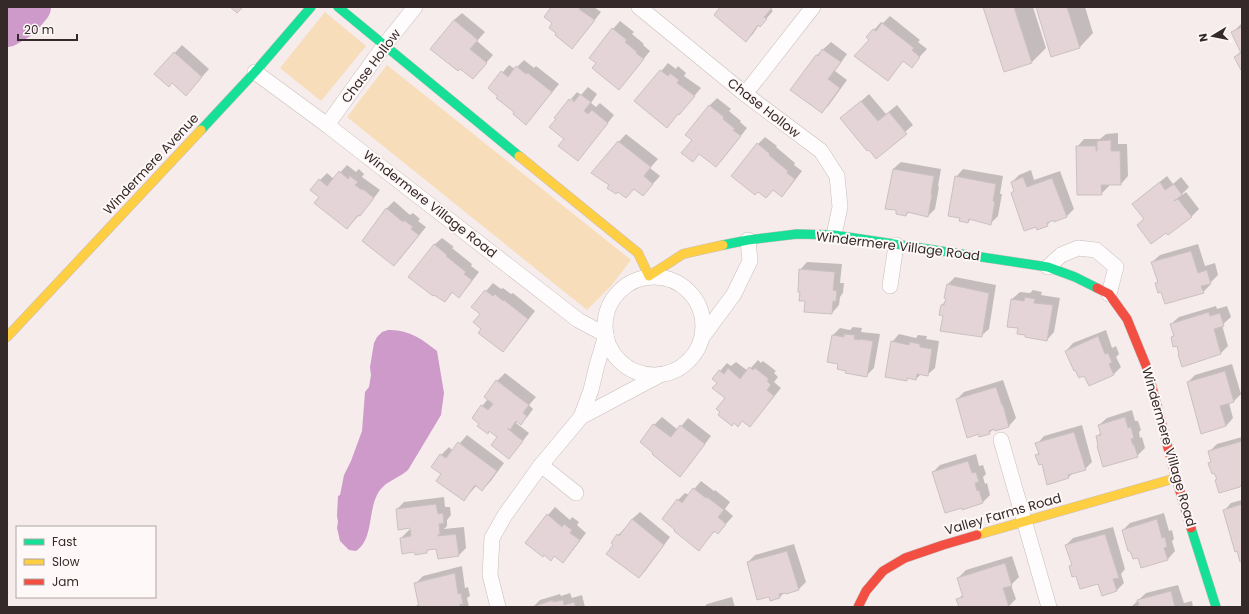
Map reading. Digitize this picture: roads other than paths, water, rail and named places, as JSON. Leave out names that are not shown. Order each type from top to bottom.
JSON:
[{"type":"street","name":"Windermere Avenue","points":[[7,337],[255,72],[311,7]]},
{"type":"street","points":[[338,7],[638,253],[649,276]]},
{"type":"street","name":"Chase Hollow","points":[[327,125],[384,46],[415,7]]},
{"type":"street","name":"Chase Hollow","points":[[638,7],[745,94],[821,151],[837,176],[840,207],[834,235]]},
{"type":"street","points":[[745,94],[812,7]]},
{"type":"street","name":"Windermere Village Road","points":[[255,72],[327,125],[578,320],[606,335]]},
{"type":"street","name":"Windermere Village Road","points":[[649,276],[682,254],[748,240],[797,234],[834,235],[1048,267],[1075,277],[1109,294],[1127,319],[1147,368],[1176,478],[1216,607]]},
{"type":"street","name":"Windermere Village Road","points":[[581,417],[661,375],[676,370],[688,362],[697,350],[703,336],[734,294],[750,261],[748,240]]},
{"type":"street","points":[[890,286],[896,245]]},
{"type":"street","points":[[1048,267],[1061,255],[1078,248],[1096,250],[1116,267],[1109,294]]},
{"type":"street","name":"Windermere Village Road","points":[[661,375],[646,375],[632,370],[620,361],[611,349],[606,335],[605,318],[610,303],[620,290],[633,280],[649,276],[664,277],[679,282],[691,292],[700,306],[704,321],[703,336]]},
{"type":"street","name":"Windermere Village Road","points":[[498,607],[490,575],[492,538],[505,515],[540,465],[581,417],[591,390],[606,335]]},
{"type":"street","points":[[1001,440],[1049,607]]},
{"type":"street","points":[[540,465],[576,493]]},
{"type":"street","name":"Valley Farms Road","points":[[858,607],[866,591],[883,571],[905,558],[1176,478]]},
{"type":"waterway","points":[[7,29],[22,20],[33,7]]}]
